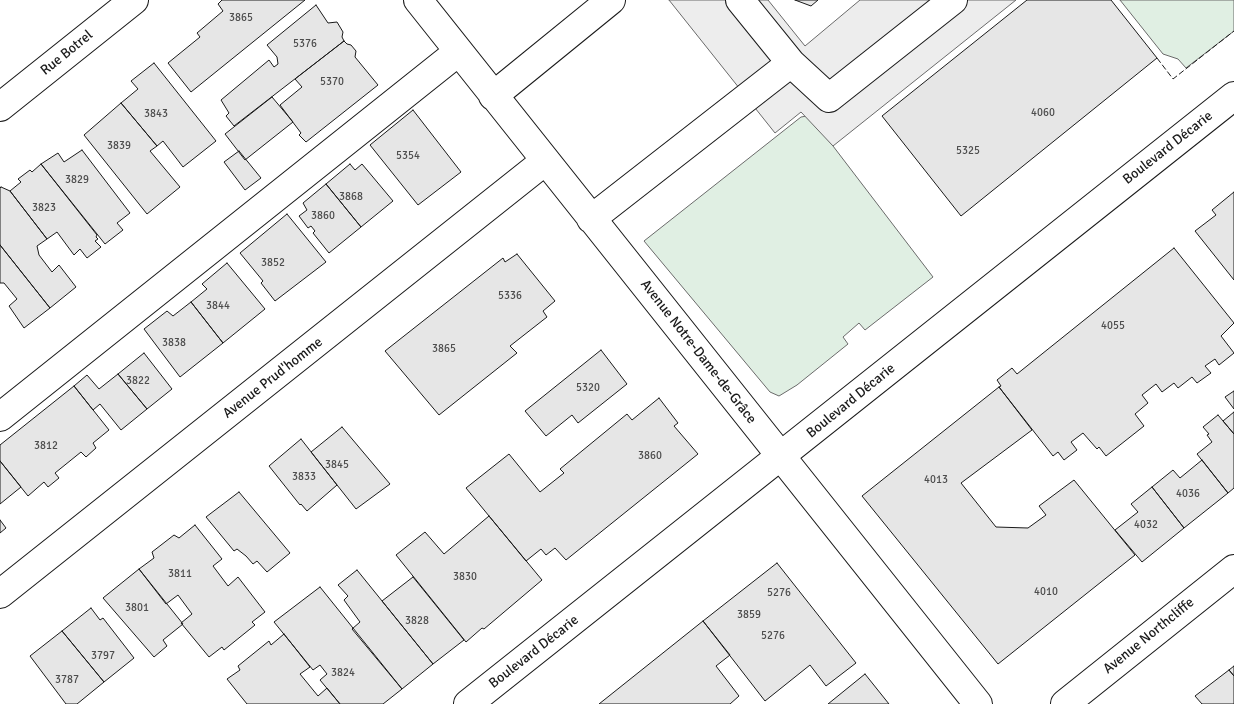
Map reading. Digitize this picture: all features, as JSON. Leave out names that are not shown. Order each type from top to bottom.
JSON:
[{"type":"street","name":"Rue Botrel","points":[[0,107],[134,0]]},
{"type":"street","name":"Avenue Notre-Dame-de-Grâce","points":[[418,0],[978,704]]},
{"type":"street","points":[[493,96],[611,0]]},
{"type":"street","points":[[740,0],[791,63],[829,98],[953,0]]},
{"type":"street","points":[[0,417],[458,52]]},
{"type":"street","points":[[591,219],[791,63]]},
{"type":"street","name":"Boulevard Décarie","points":[[468,704],[1234,96]]},
{"type":"street","name":"Avenue Prud'homme","points":[[0,594],[545,161]]},
{"type":"street","name":"Avenue Northcliffe","points":[[1065,704],[1234,569]]},
{"type":"green space","points":[[1120,0],[1234,0],[1234,31],[1186,68],[1178,59],[1163,54]]},
{"type":"green space","points":[[801,117],[810,117],[833,146],[933,277],[865,330],[859,323],[843,337],[848,344],[797,385],[779,396],[770,392],[644,241]]},
{"type":"shaded area","points":[[669,0],[768,0],[805,46],[860,0],[1016,0],[833,146],[801,112],[775,133]]},
{"type":"building","points":[[222,0],[305,0],[191,92],[168,63],[200,37],[197,33],[223,11],[218,4]]},
{"type":"building","points":[[795,0],[818,0],[811,6]]},
{"type":"building","points":[[1027,0],[1111,0],[1157,58],[961,216],[882,116]]},
{"type":"building","points":[[316,5],[328,23],[337,22],[343,32],[342,37],[344,41],[234,126],[226,116],[229,113],[221,100],[269,60],[274,67],[278,64],[277,57],[267,45]]},
{"type":"building","points":[[344,41],[356,51],[355,57],[378,85],[306,142],[299,135],[301,133],[280,105],[302,87],[295,79]]},
{"type":"building","points":[[154,63],[216,141],[183,167],[163,141],[157,146],[121,103],[138,89],[131,81]]},
{"type":"building","points":[[272,97],[293,122],[245,160],[225,134]]},
{"type":"building","points":[[121,103],[157,146],[150,151],[180,187],[147,214],[84,135]]},
{"type":"building","points":[[413,110],[461,172],[418,205],[370,145]]},
{"type":"building","points":[[82,150],[130,213],[117,223],[123,230],[105,244],[41,164],[58,153],[64,162]]},
{"type":"building","points":[[239,151],[261,178],[245,190],[224,162]]},
{"type":"building","points":[[41,164],[97,235],[98,239],[95,241],[101,247],[87,258],[80,249],[74,255],[57,232],[47,239],[10,191],[21,182],[18,179],[30,170],[32,172]]},
{"type":"building","points":[[350,164],[355,170],[362,164],[393,201],[361,227],[326,184]]},
{"type":"building","points":[[326,184],[361,227],[329,253],[313,233],[315,231],[311,226],[308,228],[299,216],[307,210],[303,203]]},
{"type":"building","points":[[1,187],[10,191],[47,239],[37,246],[39,255],[52,272],[59,265],[76,287],[50,308],[0,245]]},
{"type":"building","points":[[1234,192],[1234,280],[1195,231],[1216,215],[1212,210]]},
{"type":"building","points":[[287,214],[326,262],[275,301],[261,283],[263,281],[240,253]]},
{"type":"building","points":[[0,245],[50,308],[24,328],[9,306],[17,299],[4,283],[0,283]]},
{"type":"building","points":[[1174,248],[1234,323],[1221,336],[1234,353],[1219,365],[1215,359],[1205,366],[1211,373],[1197,383],[1192,377],[1178,388],[1174,383],[1162,392],[1156,384],[1142,395],[1148,403],[1135,414],[1144,426],[1106,456],[1083,433],[1071,442],[1077,450],[1064,460],[1058,452],[1053,456],[999,387],[1001,386],[997,380],[1012,368],[1017,374]]},
{"type":"building","points":[[517,254],[555,301],[543,311],[547,317],[510,346],[517,353],[439,415],[385,351],[503,258],[505,262]]},
{"type":"building","points":[[227,263],[265,309],[223,343],[191,302],[207,289],[202,284]]},
{"type":"building","points":[[191,302],[223,343],[180,377],[144,329],[167,311],[173,316]]},
{"type":"building","points":[[601,350],[627,384],[578,423],[572,415],[546,436],[525,411]]},
{"type":"building","points":[[144,353],[172,389],[147,409],[118,374]]},
{"type":"building","points":[[118,374],[147,409],[121,430],[100,404],[93,410],[74,386],[87,375],[99,389]]},
{"type":"building","points":[[74,386],[109,430],[93,443],[96,448],[86,457],[81,452],[55,473],[59,478],[48,487],[44,482],[28,496],[0,461],[0,445]]},
{"type":"building","points":[[999,387],[1032,430],[961,483],[996,527],[1028,528],[1046,515],[1039,506],[1074,480],[1135,555],[998,664],[862,496]]},
{"type":"building","points":[[1234,391],[1234,409],[1225,397]]},
{"type":"building","points":[[659,398],[678,423],[674,426],[698,454],[566,560],[555,548],[546,555],[541,549],[526,561],[466,488],[509,454],[540,492],[564,473],[560,469],[627,414],[632,420]]},
{"type":"building","points":[[1234,412],[1234,434],[1223,421]]},
{"type":"building","points":[[1218,415],[1234,434],[1234,488],[1228,493],[1197,454],[1212,442],[1207,435],[1209,434],[1203,427]]},
{"type":"building","points":[[342,427],[390,484],[356,509],[311,452]]},
{"type":"building","points":[[301,439],[337,485],[307,511],[269,466]]},
{"type":"building","points":[[1202,460],[1228,493],[1184,528],[1152,487],[1173,470],[1180,478]]},
{"type":"building","points":[[0,461],[21,487],[0,504]]},
{"type":"building","points":[[1152,487],[1184,528],[1142,562],[1115,530],[1138,512],[1131,504]]},
{"type":"building","points":[[239,492],[290,553],[267,572],[257,561],[253,564],[237,549],[234,551],[206,517]]},
{"type":"building","points":[[489,516],[542,580],[466,642],[396,555],[425,532],[444,554]]},
{"type":"building","points":[[0,520],[6,528],[0,533]]},
{"type":"building","points":[[195,525],[222,559],[213,566],[228,586],[238,577],[265,612],[252,622],[255,625],[224,650],[222,647],[209,657],[181,623],[192,614],[178,595],[166,604],[139,569],[154,558],[152,552],[174,535],[179,538]]},
{"type":"building","points":[[777,563],[856,663],[826,686],[810,665],[765,701],[703,621]]},
{"type":"building","points":[[139,569],[183,624],[163,640],[167,646],[154,657],[103,598]]},
{"type":"building","points":[[357,570],[433,664],[402,689],[352,629],[360,622],[344,600],[348,596],[338,585]]},
{"type":"building","points":[[413,577],[464,640],[433,664],[382,601]]},
{"type":"building","points":[[320,587],[402,689],[383,704],[340,704],[320,680],[327,674],[320,665],[313,670],[274,622]]},
{"type":"building","points":[[91,608],[100,620],[103,618],[134,658],[104,682],[62,631]]},
{"type":"building","points":[[703,621],[730,655],[716,666],[739,696],[730,704],[599,704]]},
{"type":"building","points":[[62,631],[104,682],[77,704],[66,704],[30,656]]},
{"type":"building","points":[[284,634],[310,667],[300,674],[318,696],[327,688],[340,704],[247,704],[227,679],[240,670],[238,666],[269,641],[271,645]]},
{"type":"building","points":[[1234,666],[1234,676],[1229,670]]},
{"type":"building","points":[[1229,670],[1234,676],[1234,704],[1202,704],[1195,696]]},
{"type":"building","points":[[865,674],[889,704],[828,704]]},
{"type":"fence","points":[[1157,58],[1173,79],[1234,31]]}]
